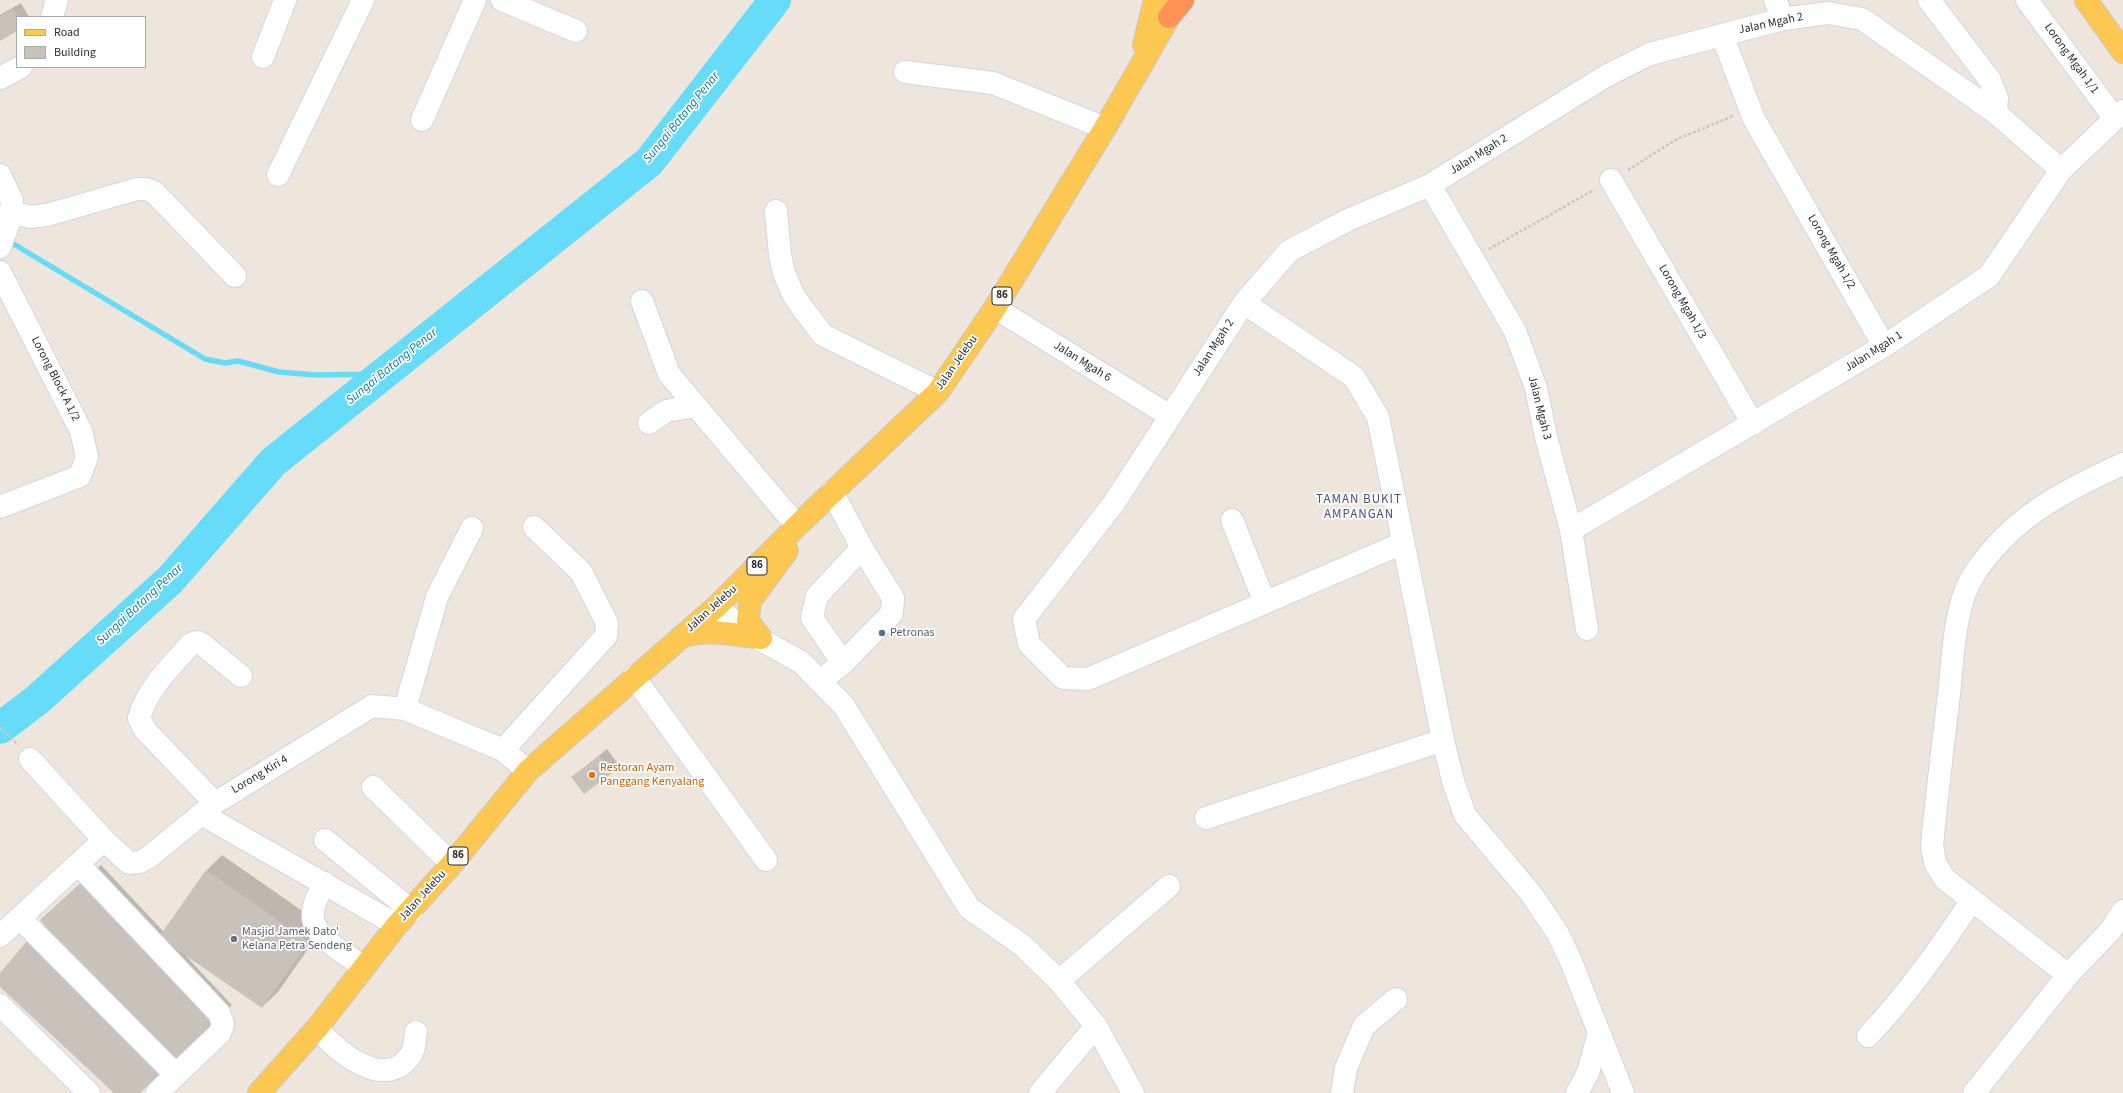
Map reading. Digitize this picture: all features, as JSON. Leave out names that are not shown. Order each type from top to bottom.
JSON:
[{"type":"highway","points":[[1172,9],[1183,0]]},
{"type":"main road","name":"Jalan Jelebu","points":[[1136,73],[1149,29],[1155,0]]},
{"type":"main road","points":[[2086,0],[2123,52]]},
{"type":"main road","name":"Jalan Jelebu","points":[[259,1093],[317,1028],[404,918],[452,864],[528,771],[717,606],[832,492],[938,392],[995,308],[1105,128],[1172,9]]},
{"type":"main road","points":[[761,638],[748,620],[750,601],[817,507]]},
{"type":"main road","points":[[679,638],[695,632],[719,632],[761,638]]},
{"type":"street","points":[[52,16],[58,0]]},
{"type":"street","points":[[264,57],[286,0]]},
{"type":"street","points":[[278,175],[363,0]]},
{"type":"street","points":[[422,120],[475,0]]},
{"type":"street","points":[[502,0],[576,31]]},
{"type":"street","points":[[1929,0],[1990,80],[1997,98],[1996,113]]},
{"type":"street","name":"Lorong Mgah 1/1","points":[[2027,0],[2119,115]]},
{"type":"street","name":"Jalan Mgah 2","points":[[1265,603],[1088,679],[1062,678],[1029,644],[1024,619],[1114,504],[1244,303],[1289,251],[1348,220],[1430,185],[1606,76],[1650,54],[1722,35],[1779,10],[1828,13],[1862,19],[1996,113],[2060,170]]},
{"type":"street","name":"Lorong Mgah 1/2","points":[[1722,35],[1748,109],[1777,157],[1884,346]]},
{"type":"street","points":[[0,78],[19,68]]},
{"type":"street","points":[[905,72],[993,83],[1105,128]]},
{"type":"street","name":"Jalan Mgah 1","points":[[1571,530],[1884,346],[1989,276],[2060,170],[2119,115]]},
{"type":"street","points":[[0,175],[12,201],[10,216],[0,247]]},
{"type":"street","name":"Lorong Mgah 1/3","points":[[1611,180],[1753,424]]},
{"type":"street","name":"Jalan Mgah 3","points":[[1430,185],[1515,331],[1536,388],[1546,437],[1571,530],[1587,629]]},
{"type":"street","points":[[10,216],[30,217],[47,215],[137,189],[146,189],[154,192],[235,276]]},
{"type":"street","points":[[776,211],[780,255],[784,274],[800,304],[823,335],[938,392]]},
{"type":"street","name":"Lorong Block A 1/2","points":[[0,272],[81,431],[87,457],[80,476],[0,507]]},
{"type":"street","points":[[642,301],[669,374],[694,406],[797,526]]},
{"type":"street","points":[[1244,303],[1354,377],[1378,417],[1443,740],[1453,781],[1465,815],[1532,895],[1557,932],[1600,1033],[1623,1093]]},
{"type":"street","name":"Jalan Mgah 6","points":[[995,308],[1170,416]]},
{"type":"street","points":[[649,423],[666,411],[694,406]]},
{"type":"street","points":[[2068,975],[1944,879],[1934,863],[1932,845],[1958,617],[1972,578],[1998,542],[2035,510],[2087,480],[2123,464]]},
{"type":"street","points":[[820,681],[844,663],[892,613],[893,598],[862,548],[832,492]]},
{"type":"street","points":[[1232,520],[1265,603],[1404,544]]},
{"type":"street","points":[[503,750],[606,636],[607,623],[581,572],[534,527]]},
{"type":"street","points":[[405,709],[438,597],[472,528]]},
{"type":"street","points":[[844,663],[812,618],[817,596],[862,548]]},
{"type":"street","points":[[717,606],[743,630],[761,638],[801,662],[844,706],[969,908],[1022,945],[1059,981],[1096,1026],[1133,1093]]},
{"type":"street","points":[[241,676],[202,644],[197,642],[191,644],[161,676],[141,710],[139,718],[145,730],[209,809],[325,883],[404,918]]},
{"type":"street","points":[[634,677],[766,860]]},
{"type":"street","name":"Lorong Kiri 4","points":[[30,759],[104,840],[129,862],[140,862],[209,809],[372,706],[405,709],[503,750],[528,771]]},
{"type":"street","points":[[1206,818],[1443,740]]},
{"type":"street","points":[[373,786],[452,864]]},
{"type":"street","points":[[0,936],[104,840]]},
{"type":"street","points":[[326,840],[404,918]]},
{"type":"street","points":[[78,864],[219,1012],[223,1024],[220,1033],[156,1093]]},
{"type":"street","points":[[325,883],[316,900],[313,918],[322,936],[364,967]]},
{"type":"street","points":[[1059,981],[1169,886]]},
{"type":"street","points":[[1868,1036],[1897,1005],[1927,966],[1972,900]]},
{"type":"street","points":[[1974,1093],[2068,975],[2110,931],[2123,911]]},
{"type":"street","points":[[20,918],[176,1075]]},
{"type":"street","points":[[1342,1093],[1346,1068],[1364,1026],[1396,999]]},
{"type":"street","points":[[0,1005],[89,1093]]},
{"type":"street","points":[[1040,1093],[1096,1026]]},
{"type":"street","points":[[317,1028],[336,1050],[370,1070],[383,1075],[398,1070],[412,1052],[416,1032]]},
{"type":"street","points":[[1577,1093],[1588,1073],[1600,1033]]},
{"type":"path","points":[[0,727],[30,759]]},
{"type":"building","points":[[13,9],[17,16],[16,16],[16,32],[0,41],[0,17]]},
{"type":"building","name":"Restoran Ayam Panggang Kenyalang","points":[[599,756],[612,773],[584,794],[571,777]]},
{"type":"building","name":"Masjid Jamek Dato' Kelana Petra Sendeng","points":[[206,870],[309,942],[262,1008],[159,937]]},
{"type":"building","points":[[85,879],[218,1021],[173,1063],[40,920]]},
{"type":"building","points":[[31,936],[161,1073],[140,1093],[114,1093],[0,987],[0,973]]},
{"type":"waterway","name":"Sungai Batang Penar","points":[[0,728],[37,700],[170,580],[273,462],[649,162],[775,0]]},
{"type":"waterway","points":[[7,240],[205,359],[225,363],[238,361],[279,372],[316,375],[384,374]]},
{"type":"place","name":"Petronas","points":[[882,633]]},
{"type":"place","name":"Restoran Ayam Panggang Kenyalang","points":[[592,775]]},
{"type":"place","name":"Masjid Jamek Dato' Kelana Petra Sendeng","points":[[234,939]]},
{"type":"district","name":"TAMAN BUKIT AMPANGAN","points":[[1359,508]]}]
